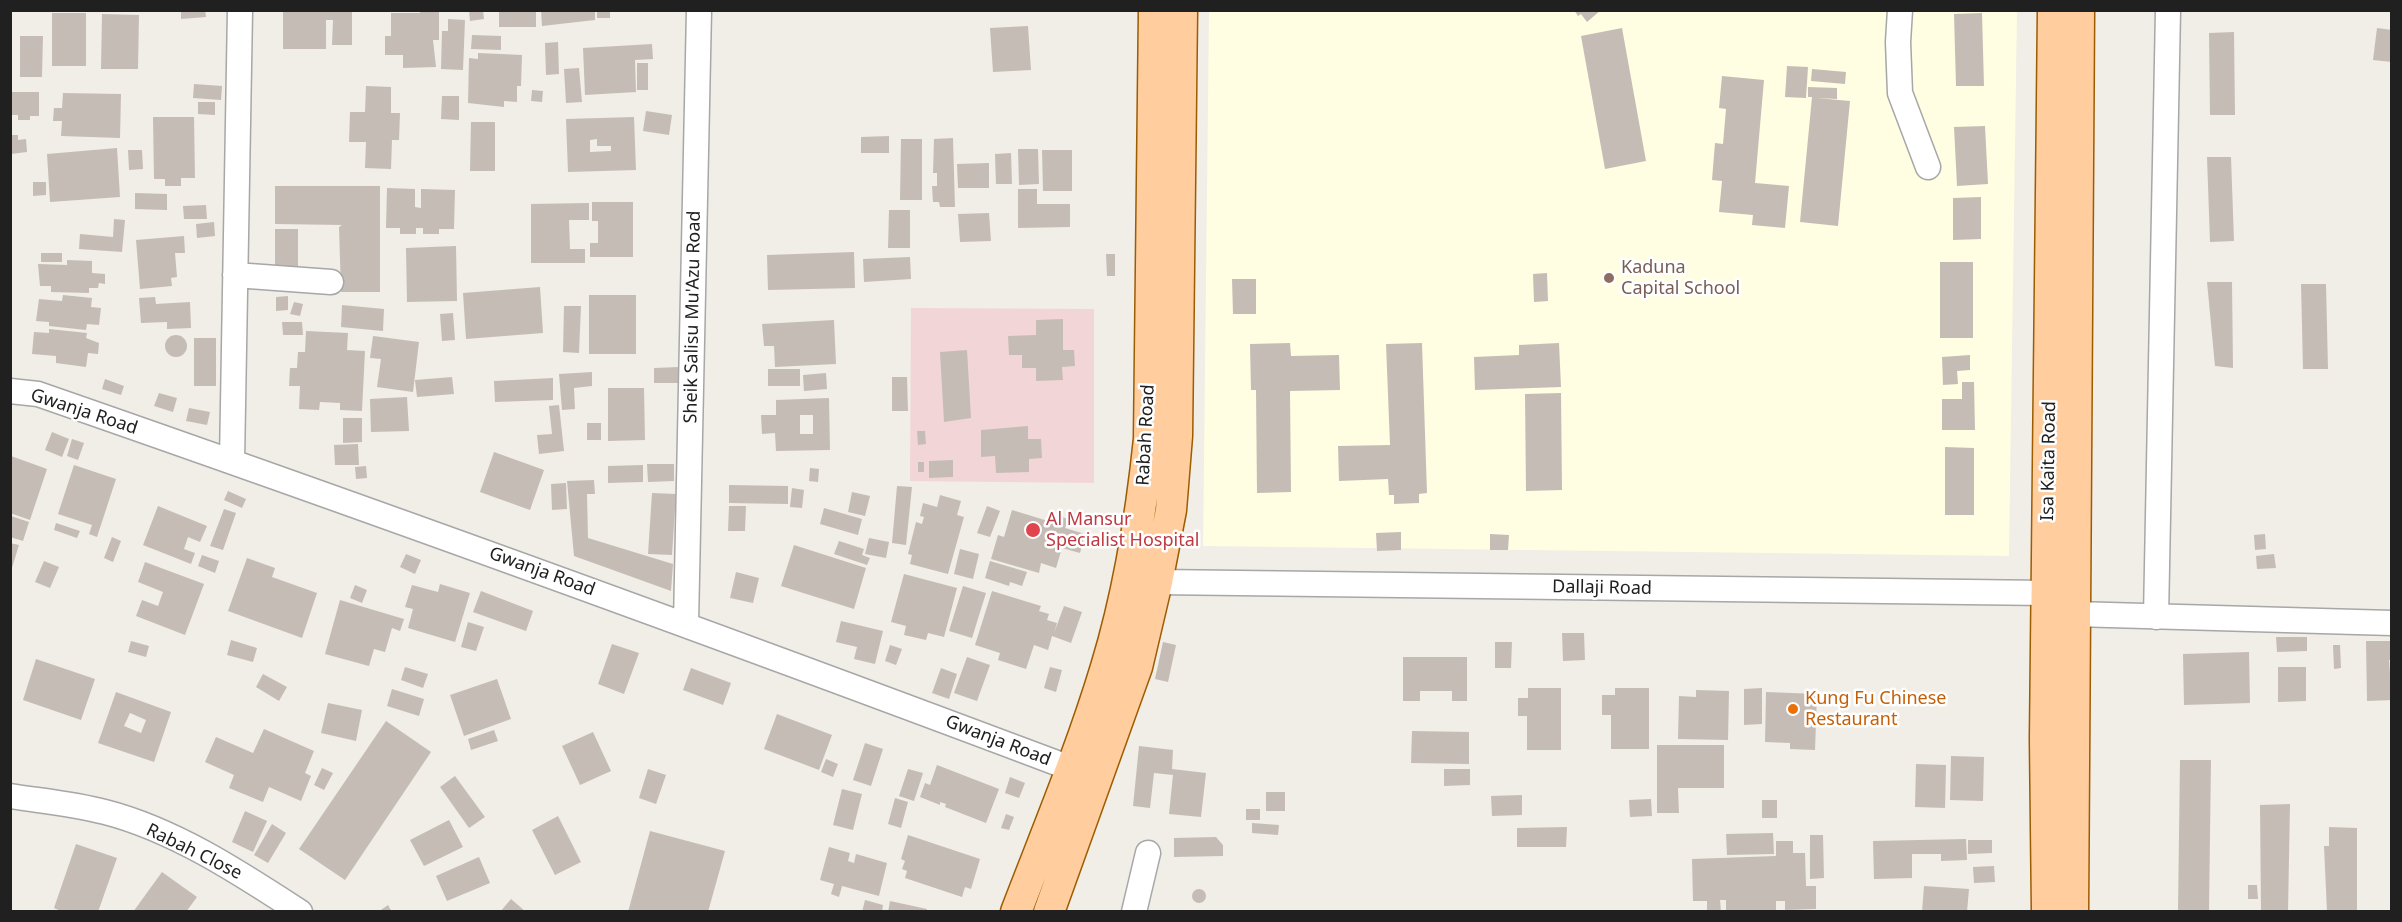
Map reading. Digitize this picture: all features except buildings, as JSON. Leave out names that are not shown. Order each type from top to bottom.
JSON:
[{"type":"main road","name":"Rabah Road","points":[[1016,912],[1106,668],[1129,582],[1142,509],[1149,439],[1154,10]]},
{"type":"main road","name":"Rabah Road","points":[[1049,912],[1137,667],[1171,510],[1177,436],[1182,10]]},
{"type":"main road","name":"Isa Kaita Road","points":[[2047,912],[2045,739],[2054,10]]},
{"type":"main road","name":"Isa Kaita Road","points":[[2073,912],[2073,614],[2079,10]]},
{"type":"street","points":[[232,461],[240,10]]},
{"type":"street","name":"Sheik Salisu Mu'Azu Road","points":[[686,623],[699,10]]},
{"type":"street","points":[[1900,10],[1898,42],[1900,93],[1928,166]]},
{"type":"street","points":[[2156,617],[2168,10]]},
{"type":"street","points":[[235,275],[331,282]]},
{"type":"street","name":"Gwanja Road","points":[[10,391],[38,394],[232,461],[686,623],[1070,768]]},
{"type":"street","name":"Dallaji Road","points":[[1157,582],[2048,593]]},
{"type":"street","points":[[2073,614],[2391,622]]},
{"type":"street","name":"Rabah Close","points":[[10,796],[106,812],[174,838],[252,880],[300,912]]},
{"type":"street","points":[[1134,912],[1148,853]]},
{"type":"shaded area","name":"Kaduna Capital School","points":[[1209,11],[2017,11],[2009,556],[1203,546]]},
{"type":"shaded area","points":[[911,308],[1094,309],[1094,483],[910,481]]},
{"type":"place","name":"Kaduna Capital School","points":[[1609,278]]},
{"type":"place","name":"Al Mansur Specialist Hospital","points":[[1033,530]]},
{"type":"place","name":"Kung Fu Chinese Restaurant","points":[[1793,709]]}]
